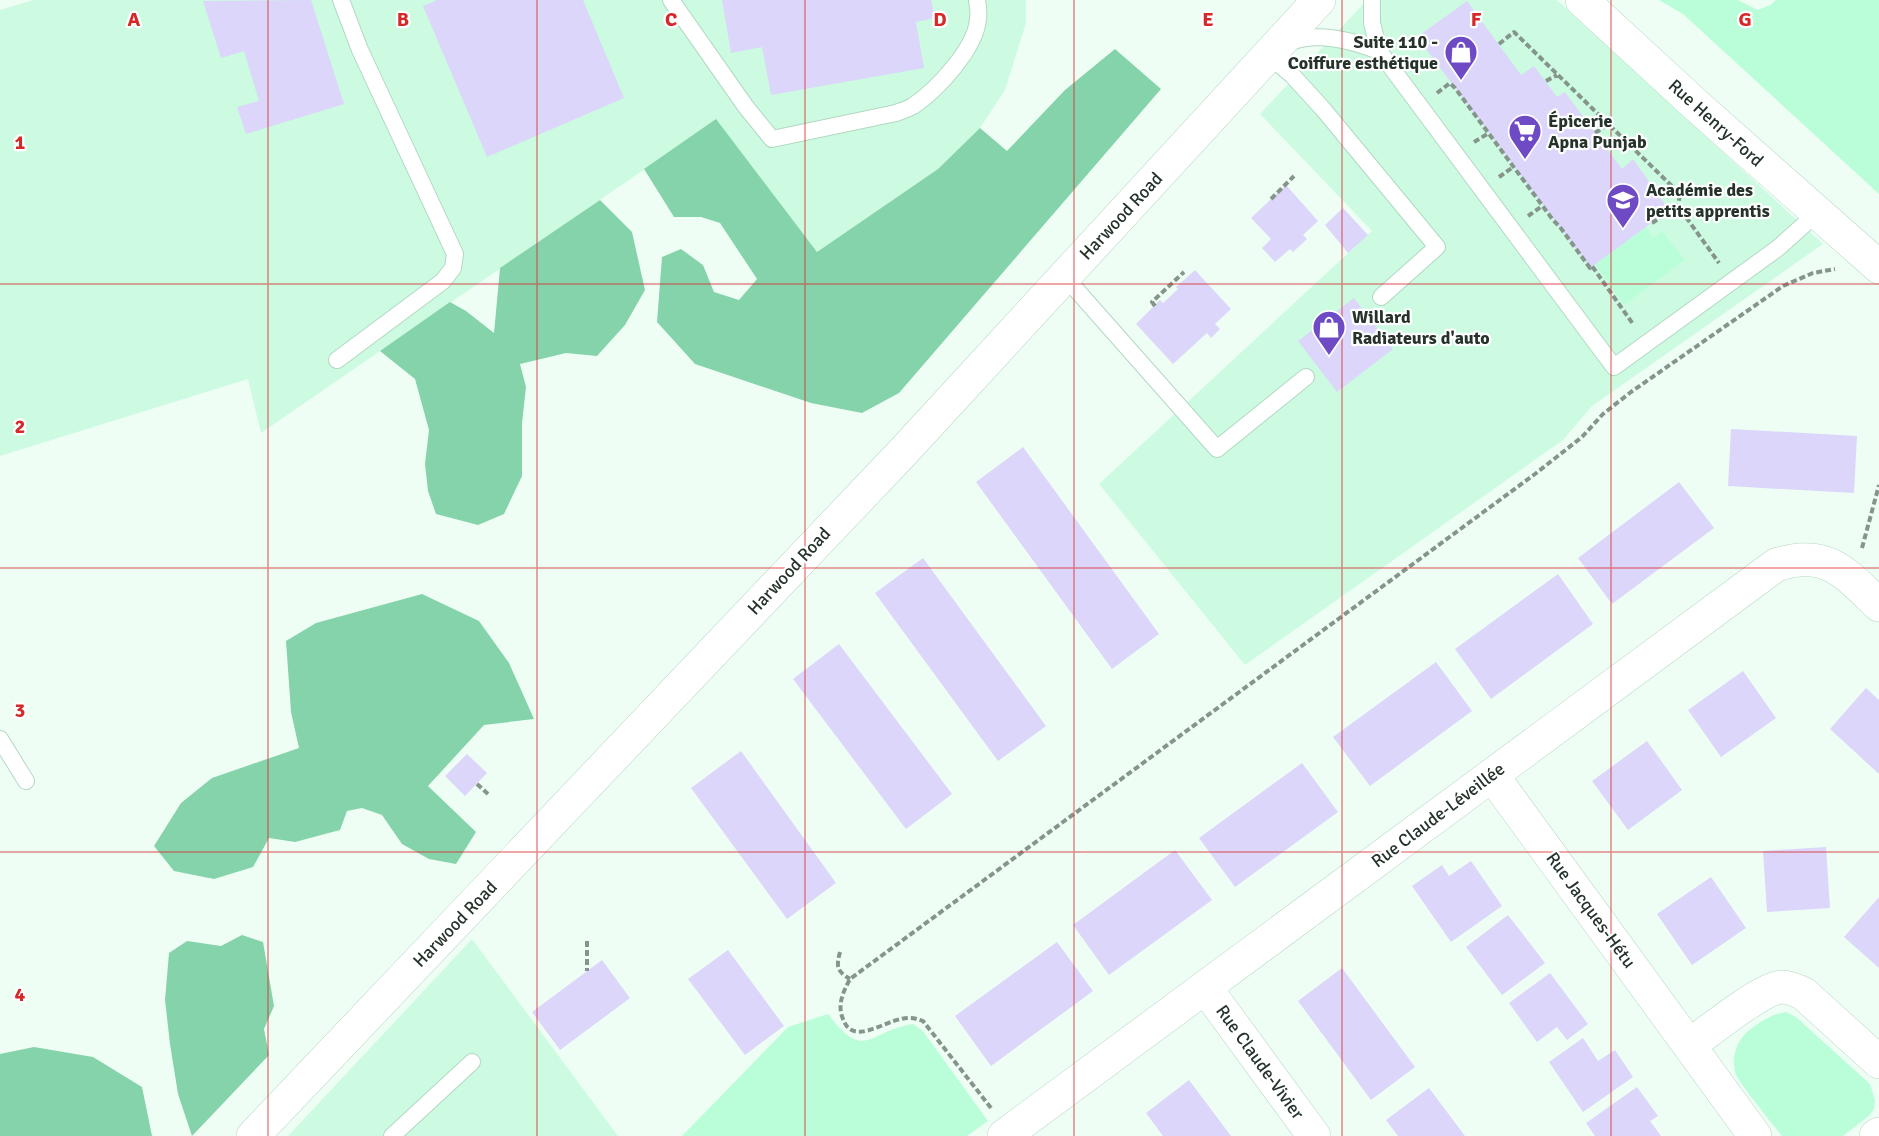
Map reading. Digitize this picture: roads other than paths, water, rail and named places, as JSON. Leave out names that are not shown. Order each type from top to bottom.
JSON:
[{"type":"street","name":"Harwood Road","points":[[253,1136],[668,701],[1065,277],[1319,0]]},
{"type":"street","name":"Rue Henry-Ford","points":[[1582,0],[1879,267]]},
{"type":"street","name":"Rue Claude-Léveillée","points":[[1000,1125],[1205,987],[1776,565],[1803,558],[1829,564],[1844,573],[1879,605]]},
{"type":"street","name":"Rue Jacques-Hétu","points":[[1492,775],[1755,1136]]},
{"type":"street","name":"Rue Claude-Vivier","points":[[1205,987],[1314,1136]]},
{"type":"street","points":[[1690,1045],[1757,998],[1770,990],[1782,987],[1804,994],[1879,1062]]},
{"type":"lane","points":[[337,360],[443,281],[453,268],[455,254],[360,50],[341,0]]},
{"type":"lane","points":[[671,0],[746,107],[772,139],[896,113],[912,106],[940,82],[965,52],[978,20],[977,0]]},
{"type":"lane","points":[[1372,0],[1372,23],[1379,51],[1614,367],[1778,248],[1817,213]]},
{"type":"lane","points":[[1379,51],[1345,40],[1309,37],[1290,40],[1268,55],[1308,92],[1437,247],[1381,297]]},
{"type":"lane","points":[[1065,277],[1217,449],[1306,377]]},
{"type":"lane","points":[[0,739],[26,781]]},
{"type":"lane","points":[[392,1136],[472,1062]]},
{"type":"place","name":"Suite 110 - Coiffure esthétique","points":[[1461,81]]},
{"type":"place","name":"Épicerie Apna Punjab","points":[[1525,160]]},
{"type":"place","name":"Académie des petits apprentis","points":[[1623,229]]},
{"type":"place","name":"Willard Radiateurs d'auto","points":[[1329,356]]}]
